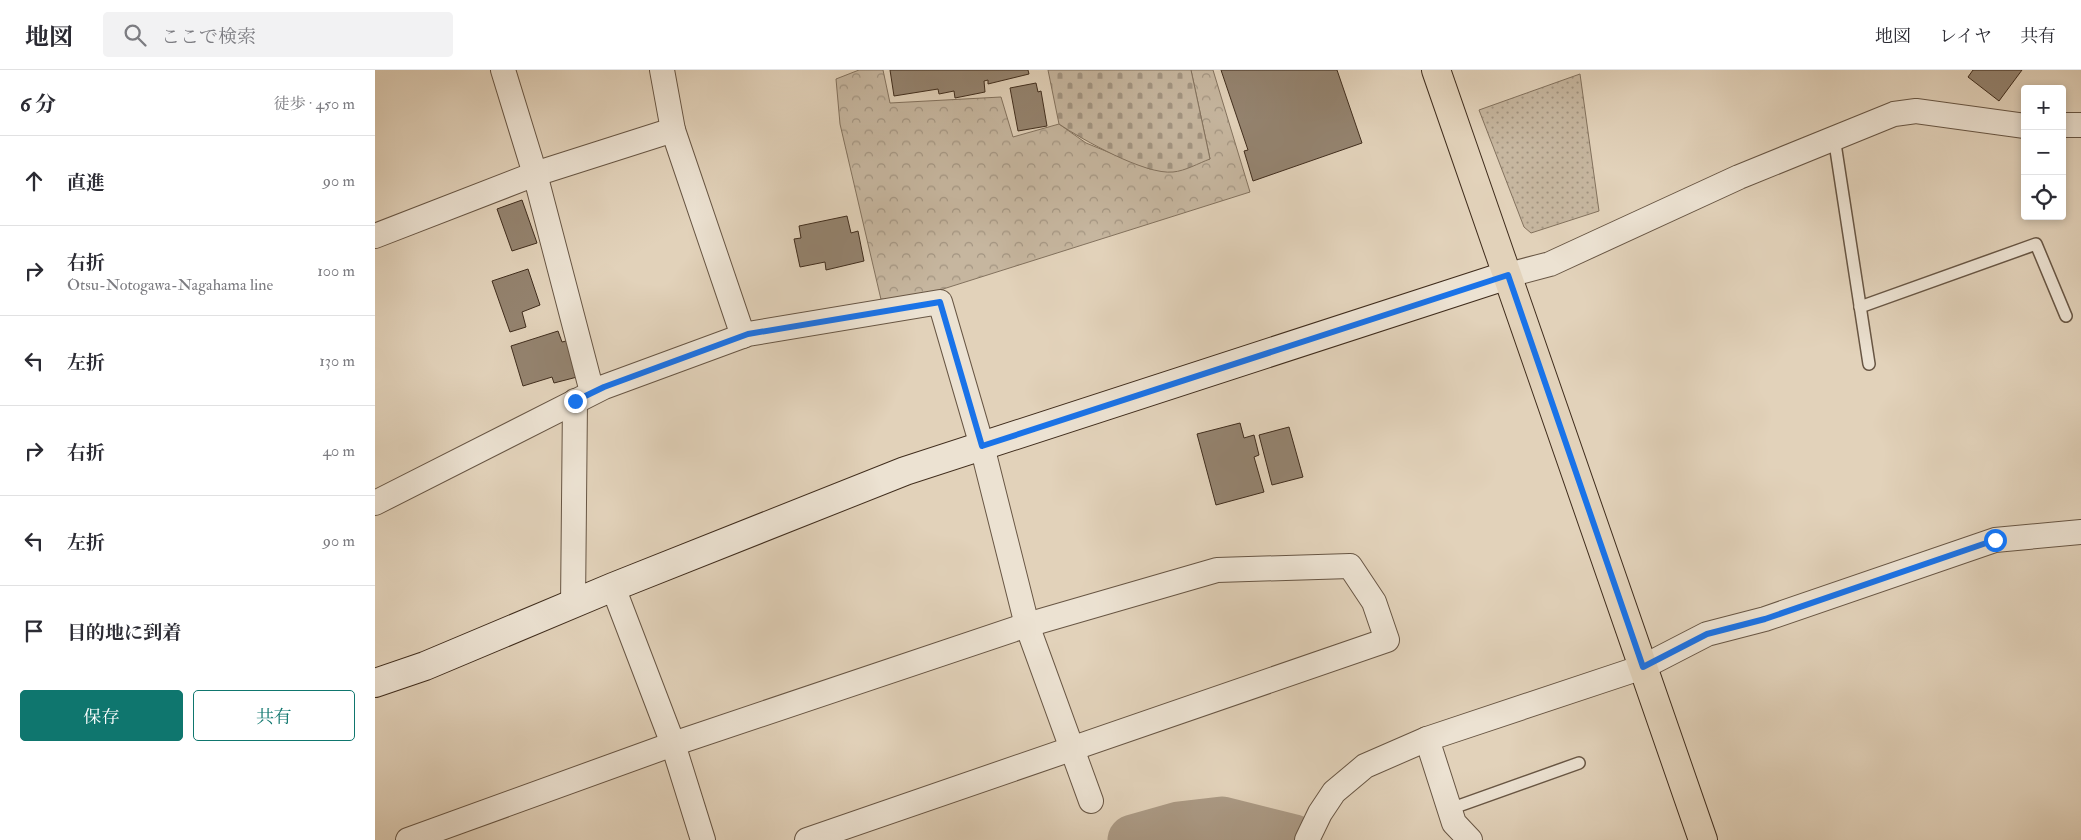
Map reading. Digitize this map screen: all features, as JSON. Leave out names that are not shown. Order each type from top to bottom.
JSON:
[{"type":"main road","points":[[1437,70],[1703,840]]},
{"type":"street","points":[[503,70],[535,174],[584,397],[573,605]]},
{"type":"street","points":[[661,70],[673,130],[743,336]]},
{"type":"street","points":[[375,684],[425,666],[613,587],[905,471],[1508,275],[1550,264],[1739,177],[1894,114],[1915,111],[2021,125]]},
{"type":"street","points":[[2066,125],[2081,125]]},
{"type":"street","points":[[375,236],[535,174],[673,130]]},
{"type":"street","points":[[375,503],[584,397],[743,336],[940,302],[982,446],[1027,626],[1091,801]]},
{"type":"street","points":[[1307,840],[1320,813],[1334,792],[1365,766],[1427,739],[1643,667],[1707,634],[1765,619],[1995,540],[2081,532]]},
{"type":"street","points":[[408,840],[673,744],[1027,626],[1217,570],[1350,566],[1374,602],[1387,640],[807,840]]},
{"type":"street","points":[[613,587],[673,744],[703,840]]},
{"type":"street","points":[[1427,739],[1454,823],[1470,840]]},
{"type":"lane","points":[[1834,137],[1869,364]]},
{"type":"lane","points":[[1860,307],[2037,244],[2067,316]]},
{"type":"lane","points":[[1450,809],[1579,763]]},
{"type":"green space","points":[[859,70],[883,70],[890,103],[1001,97],[1013,137],[1059,124],[1086,143],[1150,169],[1210,159],[1191,70],[1213,70],[1250,192],[883,308],[840,124],[836,79]]},
{"type":"green space","points":[[1048,70],[1191,70],[1210,159],[1187,169],[1173,172],[1161,171],[1131,162],[1083,139],[1059,124]]},
{"type":"green space","points":[[1580,74],[1599,211],[1531,233],[1524,227],[1479,110]]},
{"type":"building","points":[[890,70],[1028,70],[1029,74],[988,84],[988,80],[984,81],[985,92],[955,98],[954,91],[939,94],[938,89],[894,96]]},
{"type":"building","points":[[1221,70],[1337,70],[1362,143],[1253,181],[1244,151],[1248,150]]},
{"type":"building","points":[[1973,70],[2022,70],[1999,101],[1968,77]]},
{"type":"building","points":[[1036,83],[1038,92],[1041,91],[1047,126],[1018,131],[1010,88]]},
{"type":"building","points":[[522,200],[537,243],[512,251],[497,209]]},
{"type":"building","points":[[847,216],[851,233],[858,231],[864,261],[826,270],[825,262],[800,267],[794,239],[801,238],[799,226]]},
{"type":"building","points":[[528,269],[540,305],[522,312],[526,327],[510,332],[492,281]]},
{"type":"building","points":[[558,331],[562,342],[570,340],[581,376],[554,383],[552,377],[523,386],[511,346]]},
{"type":"building","points":[[1240,423],[1244,438],[1254,435],[1259,455],[1254,457],[1264,492],[1216,505],[1197,434]]},
{"type":"building","points":[[1289,427],[1303,477],[1272,485],[1259,435]]},
{"type":"waterway","points":[[1133,840],[1179,827],[1222,822],[1294,840]]},
{"type":"route","points":[[575,401],[604,387],[748,334],[940,302],[982,446],[1508,275],[1643,667],[1707,634],[1765,619],[1995,540]]}]
